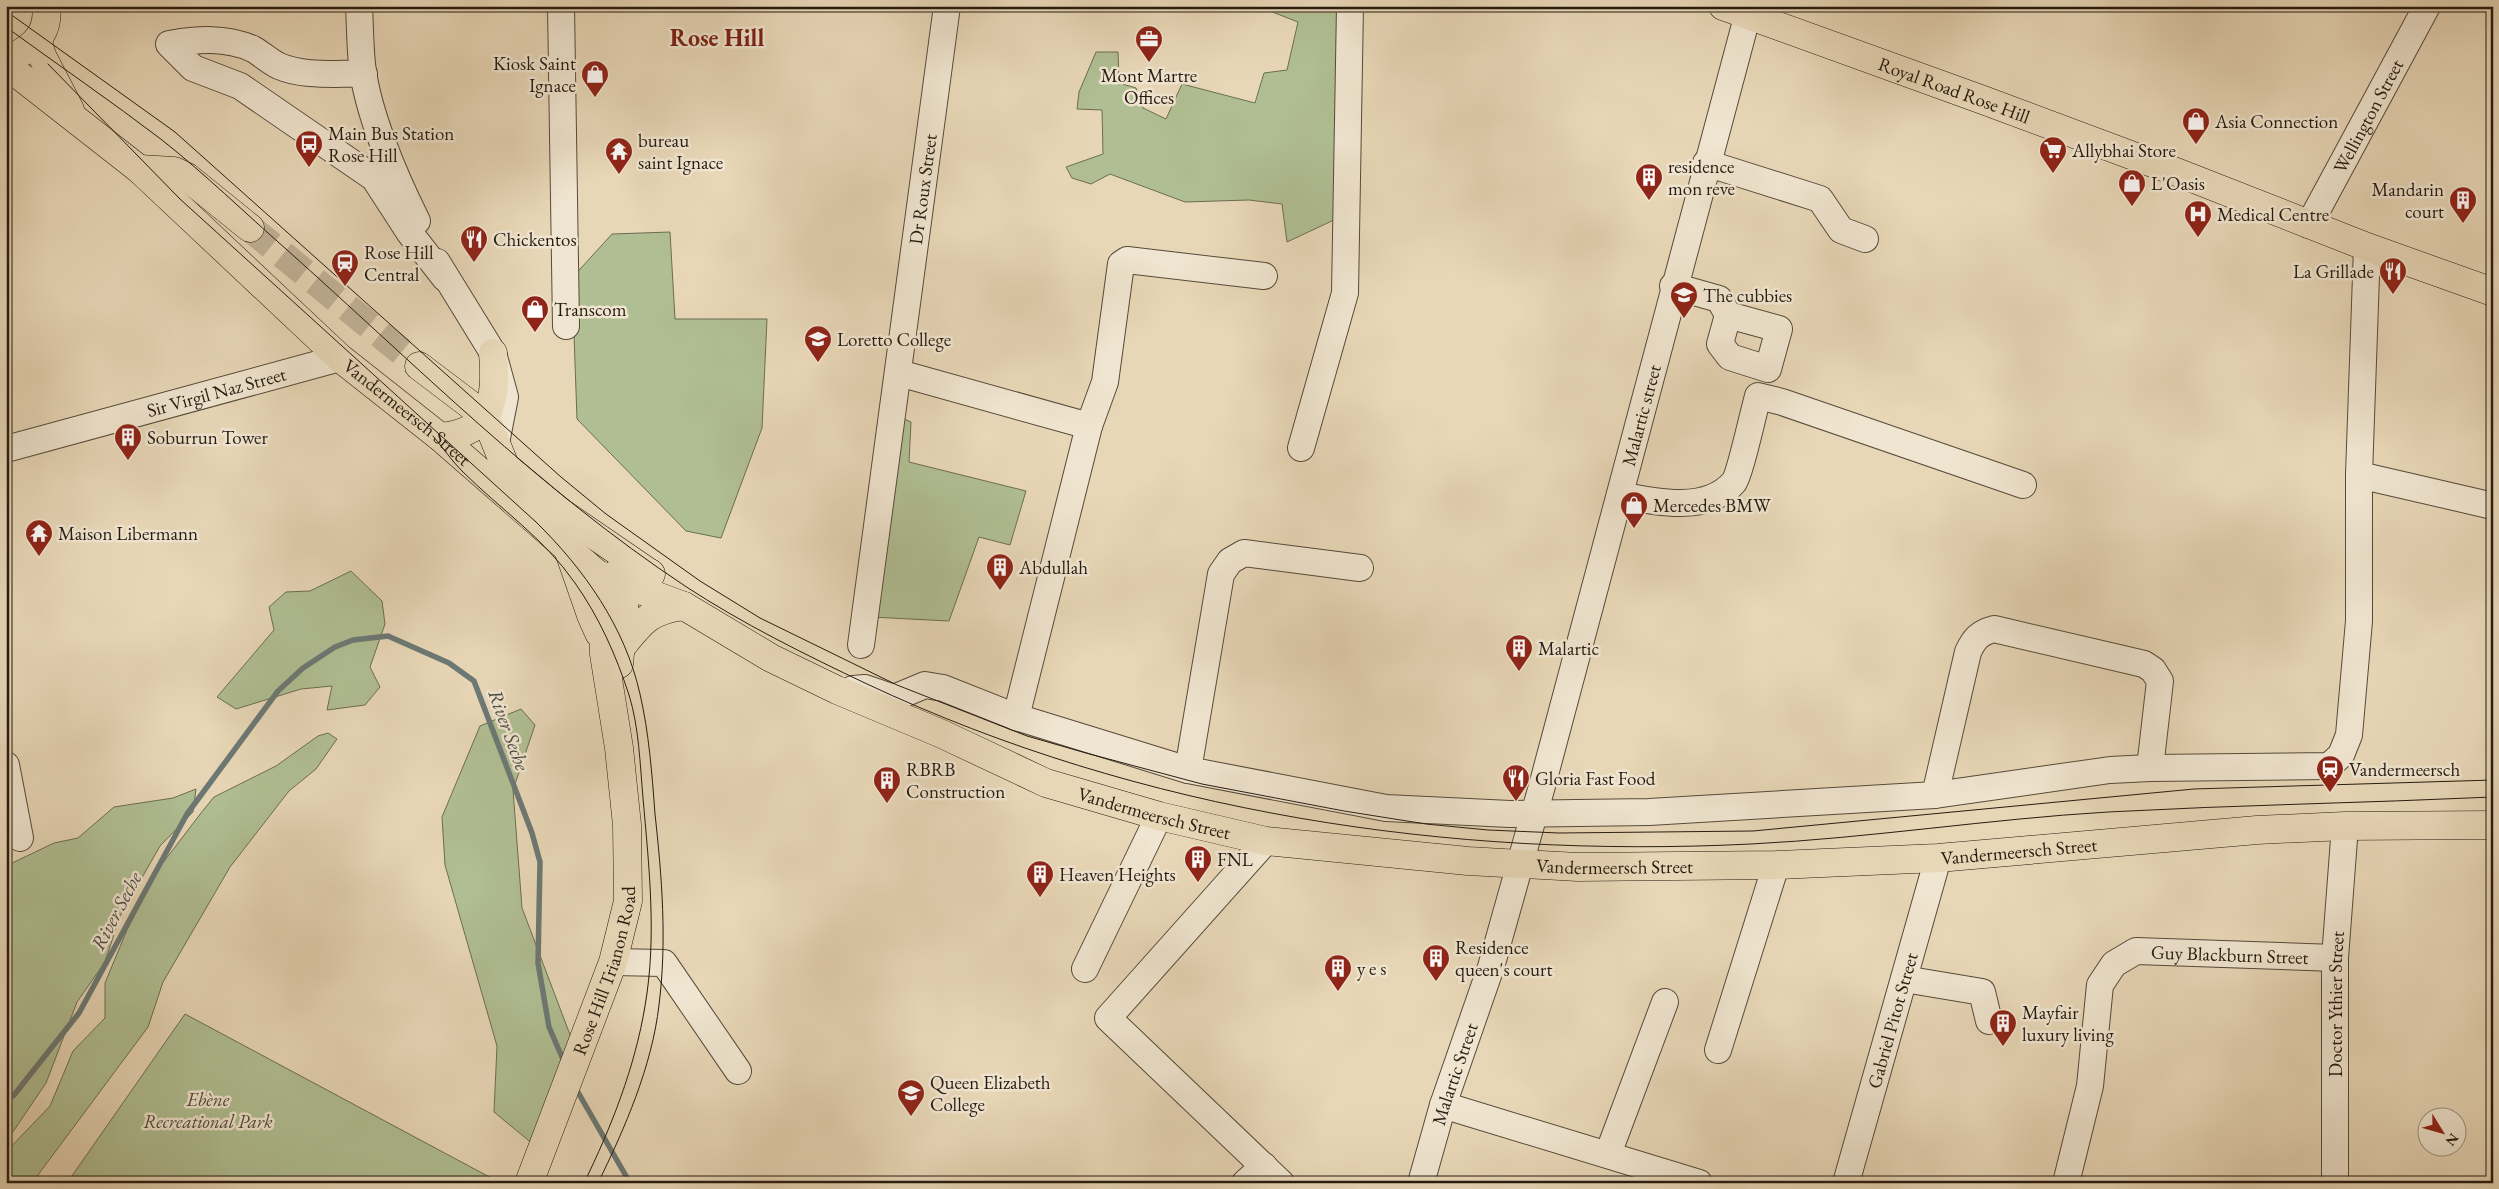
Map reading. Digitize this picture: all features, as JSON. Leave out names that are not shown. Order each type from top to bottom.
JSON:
[{"type":"main road","points":[[6,55],[23,52],[38,42],[46,22],[47,7]]},
{"type":"main road","name":"Royal Road Rose Hill","points":[[1740,9],[2179,173],[2367,247],[2493,292]]},
{"type":"main road","points":[[38,42],[42,56],[75,120]]},
{"type":"main road","name":"Vandermeersch Street","points":[[6,65],[139,169],[340,358],[440,437],[597,574],[621,581],[684,606],[772,658],[837,690],[942,734],[1046,783],[1159,816],[1266,841],[1519,865],[1578,867],[1776,865],[1938,858],[2257,830],[2345,826],[2493,825]]},
{"type":"main road","points":[[139,169],[174,171],[187,176],[250,228]]},
{"type":"main road","points":[[440,437],[459,436],[474,428],[485,416],[492,400],[495,378],[493,353]]},
{"type":"main road","points":[[419,366],[485,416]]},
{"type":"main road","name":"Vandermeersch Street","points":[[485,416],[505,466],[559,511],[650,573],[690,597],[772,658]]},
{"type":"main road","points":[[559,511],[573,529],[617,563],[621,581],[634,570],[650,573]]},
{"type":"main road","points":[[567,546],[591,615],[611,646],[645,619],[665,609],[684,606]]},
{"type":"main road","name":"Rose Hill Trianon Road","points":[[529,1183],[613,962],[628,901],[628,825],[618,748],[611,646],[621,581]]},
{"type":"street","points":[[359,6],[364,74],[370,102],[410,207],[445,278]]},
{"type":"street","points":[[561,6],[566,326]]},
{"type":"street","name":"Dr Roux Street","points":[[861,645],[947,6]]},
{"type":"street","points":[[1301,448],[1346,292],[1350,6]]},
{"type":"street","name":"Wellington Street","points":[[2309,225],[2427,6]]},
{"type":"street","name":"Malartic street","points":[[1519,865],[1620,495],[1706,163],[1740,9]]},
{"type":"street","points":[[364,74],[310,73],[280,66],[253,50],[221,40],[190,40],[169,44],[193,68],[240,86],[374,178],[409,232],[466,307],[493,353],[505,397],[496,443]]},
{"type":"street","points":[[362,170],[381,132]]},
{"type":"street","points":[[1706,163],[1820,199],[1841,230],[1865,239]]},
{"type":"street","points":[[837,690],[865,688],[894,698],[925,685],[943,688],[1016,716],[1188,770],[1386,808],[1533,814],[1648,812],[1935,796],[2110,770],[2329,766],[2341,756],[2349,735],[2359,621],[2359,475],[2367,247]]},
{"type":"street","points":[[1016,716],[1089,426],[1105,382],[1119,268],[1123,262],[1128,260],[1264,276]]},
{"type":"street","points":[[1674,286],[1719,299],[1728,315],[1720,344],[1730,357],[1768,368]]},
{"type":"street","points":[[1620,495],[1663,503],[1693,502],[1717,494],[1734,481],[1779,329],[1728,315]]},
{"type":"street","name":"Sir Virgil Naz Street","points":[[6,449],[340,358]]},
{"type":"street","points":[[899,373],[1089,426]]},
{"type":"street","points":[[1758,396],[1782,402],[2023,485]]},
{"type":"street","points":[[2359,475],[2493,506]]},
{"type":"street","points":[[1188,770],[1221,574],[1230,561],[1244,553],[1360,568]]},
{"type":"street","points":[[1935,796],[1968,652],[1973,641],[1982,632],[1994,629],[2144,664],[2153,670],[2160,681],[2150,768]]},
{"type":"street","points":[[6,765],[20,838]]},
{"type":"street","points":[[1085,969],[1159,816]]},
{"type":"street","name":"Doctor Ythier Street","points":[[2335,1183],[2335,958],[2345,826]]},
{"type":"street","points":[[1264,1177],[1108,1018],[1266,841]]},
{"type":"street","name":"Gabriel Pitot Street","points":[[1846,1183],[1938,858]]},
{"type":"street","name":"Malartic Street","points":[[1421,1183],[1443,1105],[1491,967],[1519,865]]},
{"type":"street","points":[[1718,1050],[1776,865]]},
{"type":"street","name":"Guy Blackburn Street","points":[[2074,1180],[2090,1086],[2100,985],[2114,964],[2136,951],[2335,958]]},
{"type":"street","points":[[613,962],[664,963],[738,1071]]},
{"type":"street","points":[[1904,980],[1982,992],[1989,1021]]},
{"type":"street","points":[[1608,1154],[1665,1002]]},
{"type":"street","points":[[1443,1105],[1699,1183]]},
{"type":"green space","points":[[1257,6],[1340,6],[1336,219],[1287,242],[1282,204],[1249,200],[1185,202],[1110,174],[1091,184],[1072,178],[1066,167],[1103,154],[1102,110],[1077,109],[1079,92],[1096,52],[1118,52],[1119,83],[1136,88],[1143,108],[1166,119],[1182,84],[1255,103],[1264,73],[1287,70],[1298,22]]},
{"type":"green space","points":[[670,232],[675,319],[767,319],[762,428],[721,538],[686,531],[577,419],[572,278],[612,234]]},
{"type":"green space","points":[[899,417],[911,422],[909,462],[1026,491],[1010,545],[979,537],[949,621],[871,617]]},
{"type":"green space","points":[[351,571],[382,601],[385,624],[370,667],[380,687],[365,705],[327,710],[332,686],[301,689],[236,709],[217,697],[274,630],[269,607],[286,592],[310,591]]},
{"type":"green space","points":[[521,709],[535,725],[513,790],[522,908],[572,1040],[534,1145],[494,1112],[497,1046],[445,865],[442,817],[480,726]]},
{"type":"green space","points":[[328,733],[337,739],[316,769],[289,791],[230,867],[163,982],[148,1027],[32,1183],[6,1183],[6,1152],[50,1106],[73,1051],[105,1018],[105,983],[127,930],[159,868],[214,797],[276,766],[318,736]]},
{"type":"green space","points":[[196,789],[193,812],[160,846],[120,916],[105,962],[77,1002],[46,1083],[6,1142],[6,866],[54,843],[78,838],[114,807],[173,798]]},
{"type":"green space","name":"Ebène Recreational Park","points":[[185,1014],[495,1180],[494,1183],[67,1183]]},
{"type":"waterway","name":"River Seche","points":[[6,1101],[14,1095],[79,1013],[187,814],[278,691],[303,668],[335,647],[353,640],[388,636],[449,663],[474,681],[532,833],[540,862],[538,963],[549,1027],[565,1064]]},
{"type":"waterway","name":"River Seche","points":[[575,1087],[630,1183]]},
{"type":"tunnel","points":[[250,228],[419,366]]},
{"type":"tram line","points":[[6,11],[175,132],[561,477],[606,514],[700,581],[760,618],[897,685],[1027,736],[1202,784],[1344,811],[1426,824],[1488,830],[1559,833],[1753,831],[2194,789],[2493,780]]},
{"type":"tram line","points":[[6,27],[178,153],[529,468],[632,549],[685,586],[774,638],[867,684],[972,729],[1079,766],[1188,795],[1299,818],[1411,834],[1524,843],[1638,847],[1796,841],[2108,812],[2493,797]]},
{"type":"tram line","points":[[48,64],[180,199],[554,540],[586,579],[600,600],[624,645],[640,694],[646,724],[661,886],[663,957],[659,1005],[644,1074],[618,1141],[598,1183]]},
{"type":"tram line","points":[[433,436],[451,459],[476,485],[550,552],[575,583],[592,609],[613,651],[629,695],[635,720],[640,759],[651,902],[649,980],[641,1029],[621,1097],[604,1141],[584,1183]]},
{"type":"place","name":"Mont Martre Offices","points":[[1149,63]]},
{"type":"place","name":"Kiosk Saint Ignace","points":[[595,98]]},
{"type":"place","name":"Asia Connection","points":[[2196,145]]},
{"type":"place","name":"Main Bus Station Rose Hill","points":[[309,168]]},
{"type":"place","name":"Allybhai Store","points":[[2053,174]]},
{"type":"place","name":"bureau saint Ignace","points":[[619,175]]},
{"type":"place","name":"residence mon reve","points":[[1649,201]]},
{"type":"place","name":"L'Oasis","points":[[2132,207]]},
{"type":"place","name":"Mandarin court","points":[[2463,224]]},
{"type":"place","name":"Medical Centre","points":[[2198,238]]},
{"type":"place","name":"Chickentos","points":[[474,263]]},
{"type":"place","name":"Rose Hill Central","points":[[345,287]]},
{"type":"place","name":"La Grillade","points":[[2393,295]]},
{"type":"place","name":"The cubbies","points":[[1684,319]]},
{"type":"place","name":"Transcom","points":[[535,333]]},
{"type":"place","name":"Loretto College","points":[[818,363]]},
{"type":"place","name":"Soburrun Tower","points":[[128,461]]},
{"type":"place","name":"Mercedes BMW","points":[[1634,529]]},
{"type":"place","name":"Maison Libermann","points":[[39,557]]},
{"type":"place","name":"Abdullah","points":[[1000,591]]},
{"type":"place","name":"Malartic","points":[[1519,672]]},
{"type":"place","name":"Vandermeersch","points":[[2330,793]]},
{"type":"place","name":"Gloria Fast Food","points":[[1516,802]]},
{"type":"place","name":"RBRB Construction","points":[[887,804]]},
{"type":"place","name":"FNL","points":[[1198,883]]},
{"type":"place","name":"Heaven Heights","points":[[1040,898]]},
{"type":"place","name":"Residence queen's court","points":[[1436,982]]},
{"type":"place","name":"y e s","points":[[1338,992]]},
{"type":"place","name":"Mayfair luxury living","points":[[2003,1047]]},
{"type":"place","name":"Queen Elizabeth College","points":[[911,1117]]},
{"type":"district","name":"Rose Hill","points":[[717,38]]}]
